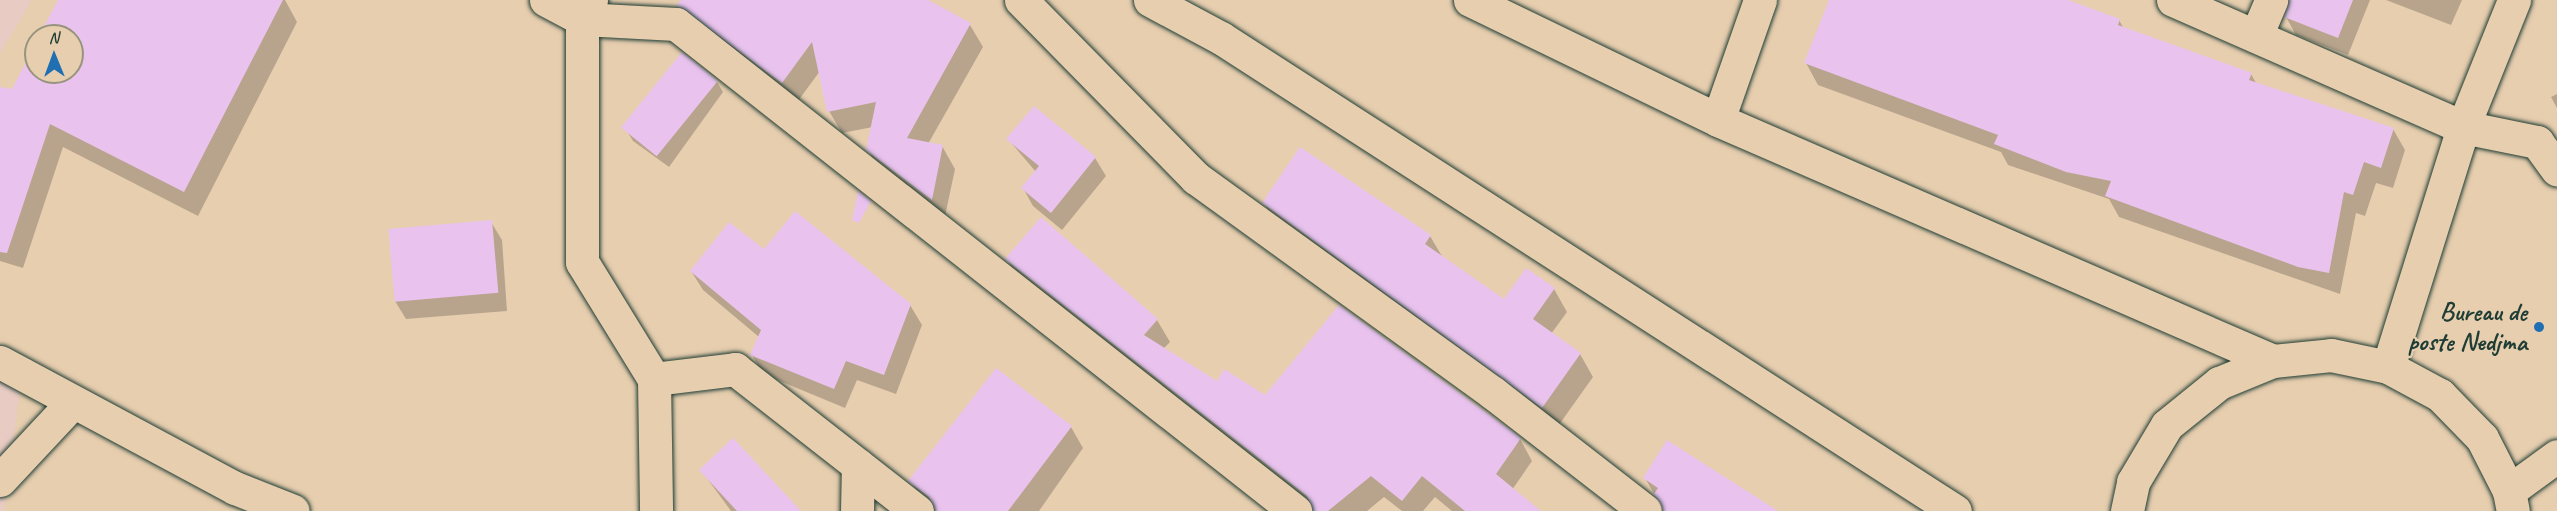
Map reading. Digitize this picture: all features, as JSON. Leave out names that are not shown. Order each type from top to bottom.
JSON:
[{"type":"street","points":[[546,0],[676,24],[1294,511]]},
{"type":"street","points":[[1021,0],[1196,178],[1493,393],[1645,511]]},
{"type":"street","points":[[1150,0],[1221,38],[1955,511]]},
{"type":"street","points":[[1470,0],[1718,120],[2273,361]]},
{"type":"street","points":[[1718,120],[1760,0]]},
{"type":"street","points":[[2173,0],[2463,127],[2537,142],[2557,170]]},
{"type":"street","points":[[2256,36],[2271,0]]},
{"type":"street","points":[[2388,367],[2463,127],[2514,0]]},
{"type":"street","points":[[586,9],[582,262],[654,379],[656,511]]},
{"type":"street","points":[[2127,511],[2133,482],[2167,425],[2218,382],[2273,361],[2331,355],[2388,367],[2440,395],[2482,438],[2511,501],[2557,456]]},
{"type":"street","points":[[0,362],[72,403],[293,511]]},
{"type":"street","points":[[654,379],[735,369],[917,511]]},
{"type":"street","points":[[0,480],[72,403]]},
{"type":"street","points":[[856,511],[858,465]]},
{"type":"shaded area","points":[[0,0],[32,0],[0,54]]},
{"type":"shaded area","points":[[0,349],[23,366],[4,511],[0,511]]},
{"type":"building","points":[[58,0],[283,0],[184,192],[50,124],[7,253],[0,252],[0,87],[12,89],[24,66],[24,84],[84,84],[84,24],[45,24]]},
{"type":"building","points":[[681,0],[928,0],[971,23],[907,138],[943,145],[932,200],[866,150],[876,102],[827,112],[812,42],[782,83],[677,5]]},
{"type":"building","points":[[1829,0],[2068,0],[2120,19],[2118,25],[2252,73],[2249,80],[2394,128],[2381,168],[2364,162],[2353,195],[2344,192],[2329,273],[2298,267],[2105,196],[2111,181],[2066,172],[1994,144],[1998,135],[1804,63]]},
{"type":"building","points":[[2289,0],[2353,0],[2338,38],[2284,17]]},
{"type":"building","points":[[682,52],[718,81],[657,156],[621,127]]},
{"type":"building","points":[[1034,106],[1096,157],[1051,213],[1021,188],[1039,166],[1006,139]]},
{"type":"building","points":[[1300,147],[1431,235],[1425,244],[1504,299],[1526,268],[1555,288],[1533,319],[1581,353],[1542,408],[1262,203]]},
{"type":"building","points":[[858,191],[871,201],[859,223],[852,220]]},
{"type":"building","points":[[795,211],[911,304],[884,375],[846,361],[834,389],[750,355],[761,330],[690,271],[729,222],[764,249]]},
{"type":"building","points":[[1041,217],[1158,319],[1144,335],[1217,381],[1224,369],[1265,395],[1339,305],[1521,438],[1496,474],[1541,511],[1465,511],[1422,476],[1402,501],[1371,476],[1328,511],[1313,511],[1307,496],[1005,259]]},
{"type":"building","points":[[492,220],[498,293],[395,302],[388,229]]},
{"type":"building","points":[[996,368],[1072,426],[1008,511],[935,511],[929,497],[908,481]]},
{"type":"building","points":[[733,438],[801,511],[737,511],[699,470]]},
{"type":"building","points":[[1667,440],[1778,511],[1663,511],[1654,494],[1658,488],[1643,478]]},
{"type":"place","name":"Bureau de poste Nedjma","points":[[2539,327]]}]
